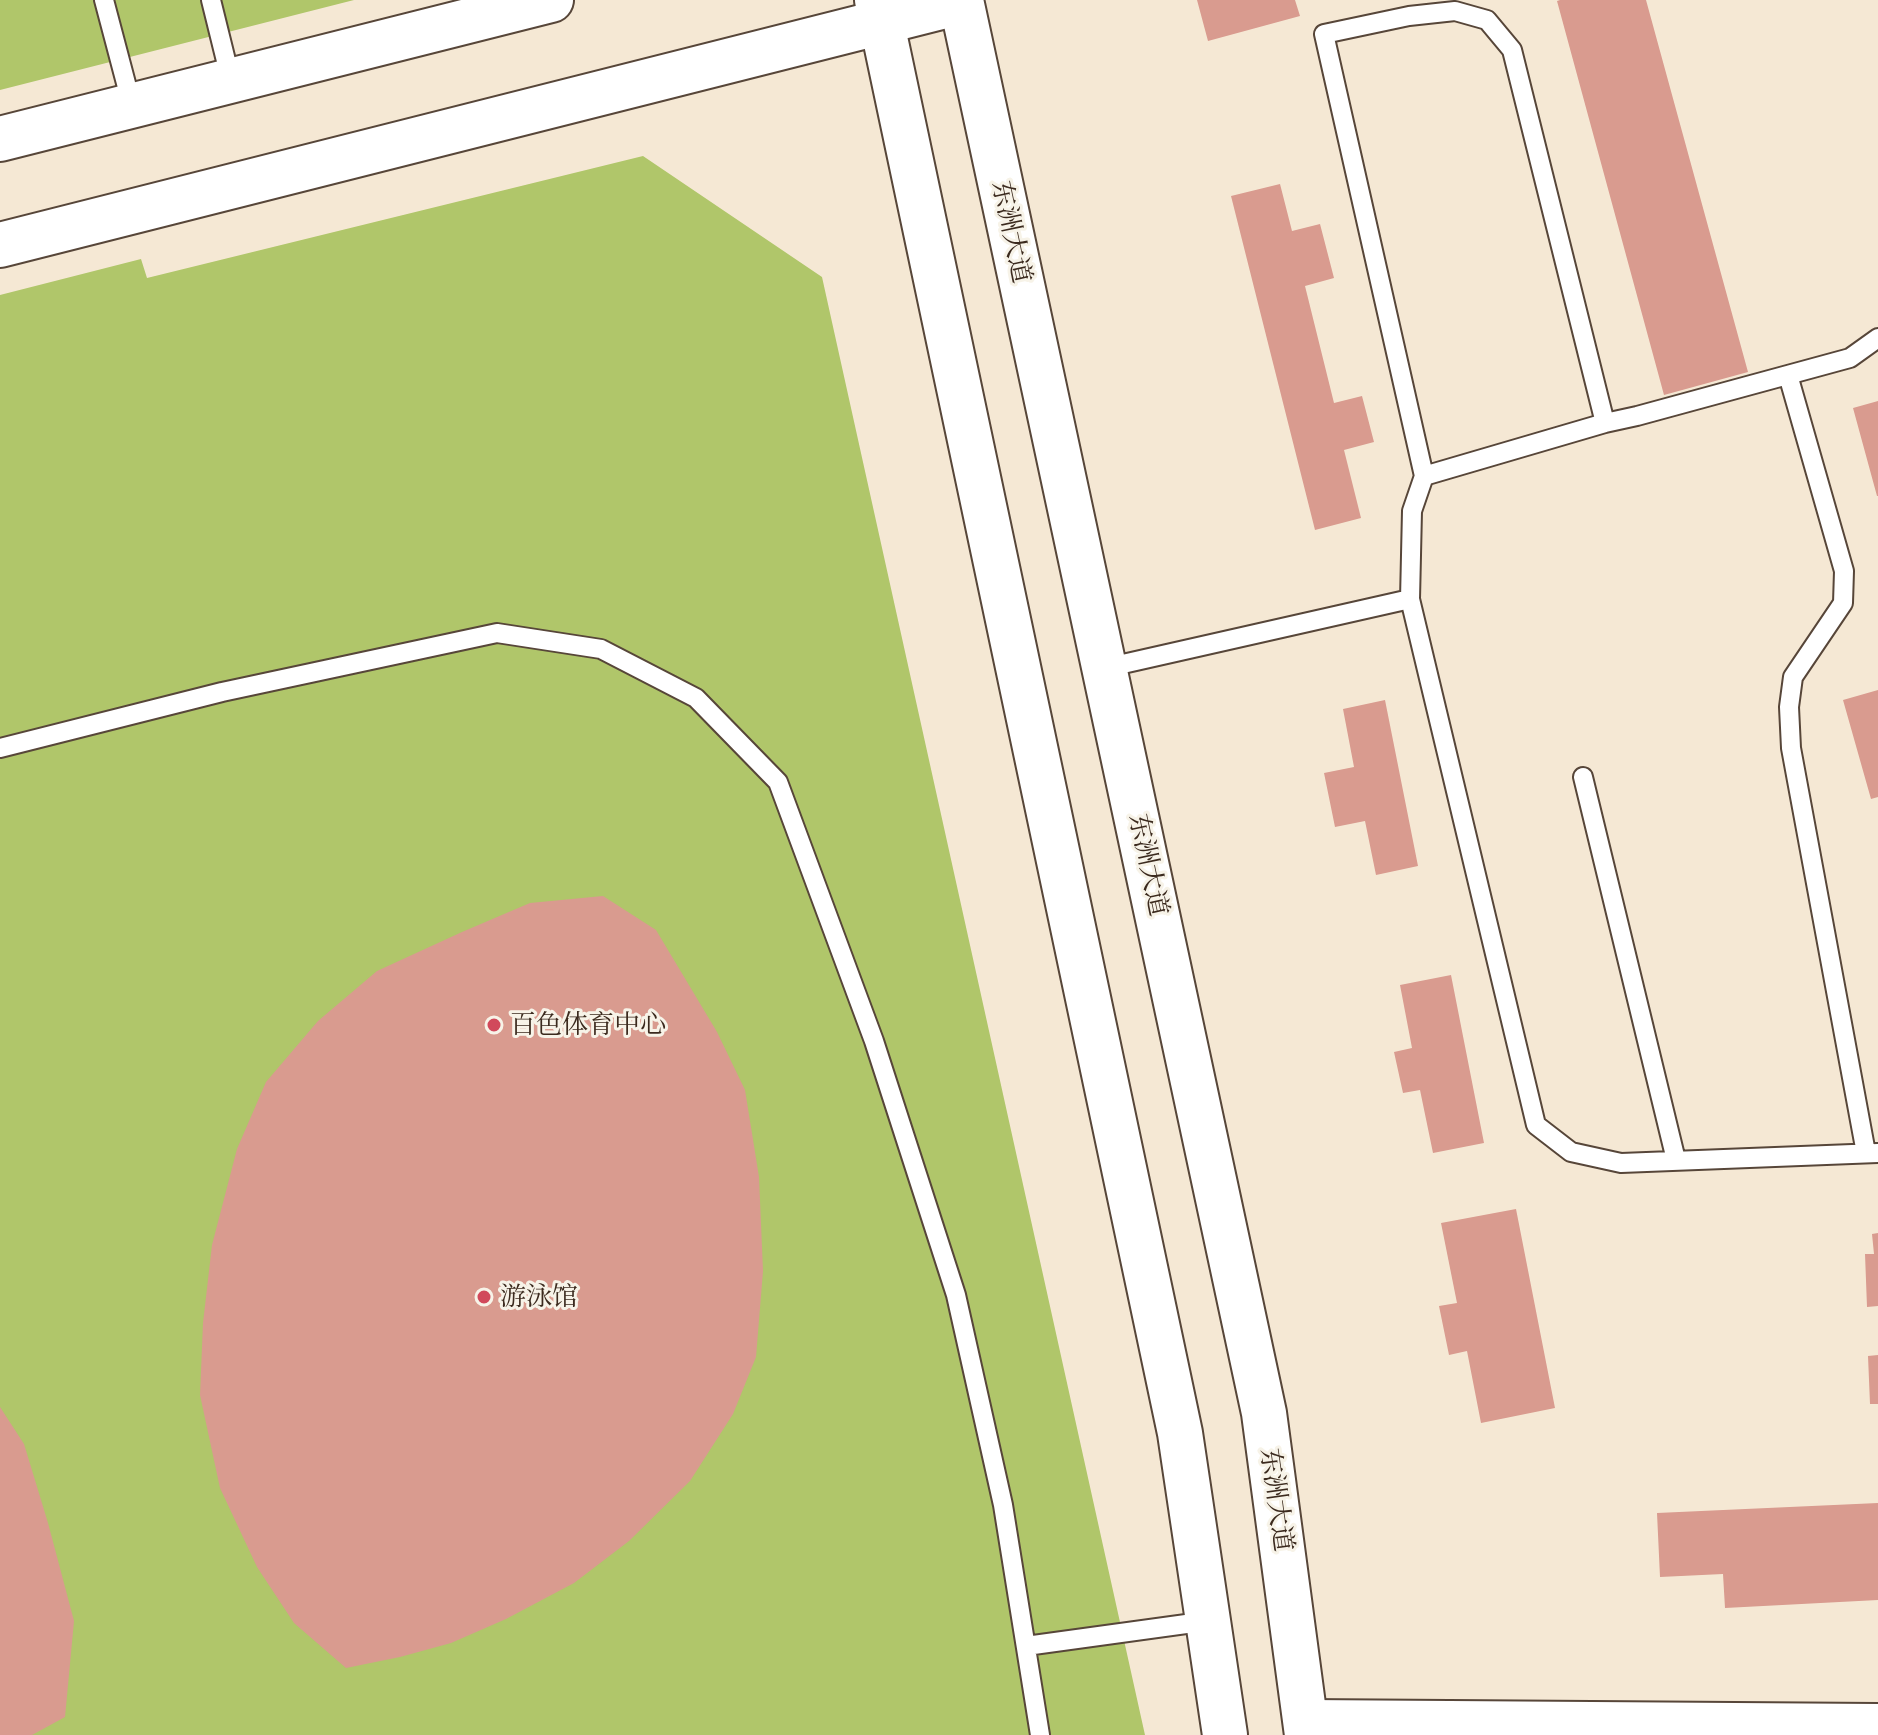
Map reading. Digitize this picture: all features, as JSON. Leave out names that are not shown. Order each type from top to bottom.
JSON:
[{"type":"main road","points":[[0,139],[551,0]]},
{"type":"main road","points":[[0,245],[879,12],[961,1]]},
{"type":"main road","name":"东洲大道","points":[[961,1],[1264,1413],[1306,1728]]},
{"type":"main road","points":[[879,12],[1180,1433],[1225,1735]]},
{"type":"main road","points":[[1306,1728],[1878,1726]]},
{"type":"lane","points":[[104,0],[132,106]]},
{"type":"lane","points":[[211,0],[231,81]]},
{"type":"lane","points":[[1605,423],[1512,50],[1487,20],[1455,11],[1409,16],[1324,34],[1424,476],[1412,511],[1410,599],[1536,1125],[1571,1152],[1621,1163],[1872,1153],[1791,748],[1789,707],[1793,677],[1843,603],[1844,571],[1788,375]]},
{"type":"lane","points":[[1424,476],[1605,423],[1850,358],[1878,338]]},
{"type":"lane","points":[[1105,668],[1410,599]]},
{"type":"lane","points":[[0,748],[222,692],[497,633],[601,649],[696,698],[778,782],[874,1041],[956,1295],[1003,1505],[1040,1735]]},
{"type":"lane","points":[[1583,777],[1676,1160]]},
{"type":"lane","points":[[1026,1646],[1208,1621]]},
{"type":"green space","points":[[0,0],[354,0],[0,90]]},
{"type":"green space","name":"百色体育中心","points":[[643,156],[822,277],[1145,1735],[0,1735],[0,295],[141,259],[147,278]]},
{"type":"building","points":[[1197,0],[1295,0],[1300,16],[1208,41]]},
{"type":"building","points":[[1646,0],[1748,372],[1664,395],[1557,1]]},
{"type":"building","points":[[1280,184],[1292,231],[1320,224],[1334,278],[1305,286],[1334,403],[1362,396],[1374,442],[1344,450],[1361,518],[1315,530],[1231,196]]},
{"type":"building","points":[[1878,401],[1878,496],[1877,496],[1853,408]]},
{"type":"building","points":[[1878,690],[1878,797],[1871,799],[1843,700]]},
{"type":"building","points":[[1385,700],[1418,866],[1376,875],[1365,821],[1335,827],[1324,773],[1354,767],[1343,709]]},
{"type":"building","name":"游泳馆","points":[[603,896],[656,930],[717,1032],[745,1090],[759,1177],[763,1271],[756,1357],[733,1414],[690,1481],[629,1541],[574,1583],[506,1619],[451,1643],[346,1668],[294,1623],[257,1567],[220,1488],[200,1395],[203,1323],[212,1245],[237,1149],[266,1082],[318,1021],[377,971],[530,903]]},
{"type":"building","points":[[1451,975],[1484,1143],[1433,1153],[1420,1090],[1403,1093],[1394,1052],[1412,1048],[1400,985]]},
{"type":"building","points":[[1516,1209],[1555,1408],[1481,1423],[1467,1351],[1449,1355],[1439,1306],[1457,1303],[1441,1223]]},
{"type":"building","points":[[1878,1233],[1878,1306],[1867,1307],[1865,1254],[1874,1254],[1872,1234]]},
{"type":"building","points":[[1878,1355],[1878,1404],[1870,1404],[1868,1356]]},
{"type":"building","points":[[0,1407],[24,1444],[74,1621],[65,1717],[32,1735],[0,1735]]},
{"type":"building","points":[[1878,1503],[1878,1600],[1725,1608],[1723,1574],[1660,1577],[1657,1513]]},
{"type":"place","name":"百色体育中心","points":[[494,1025]]},
{"type":"place","name":"游泳馆","points":[[484,1297]]}]
